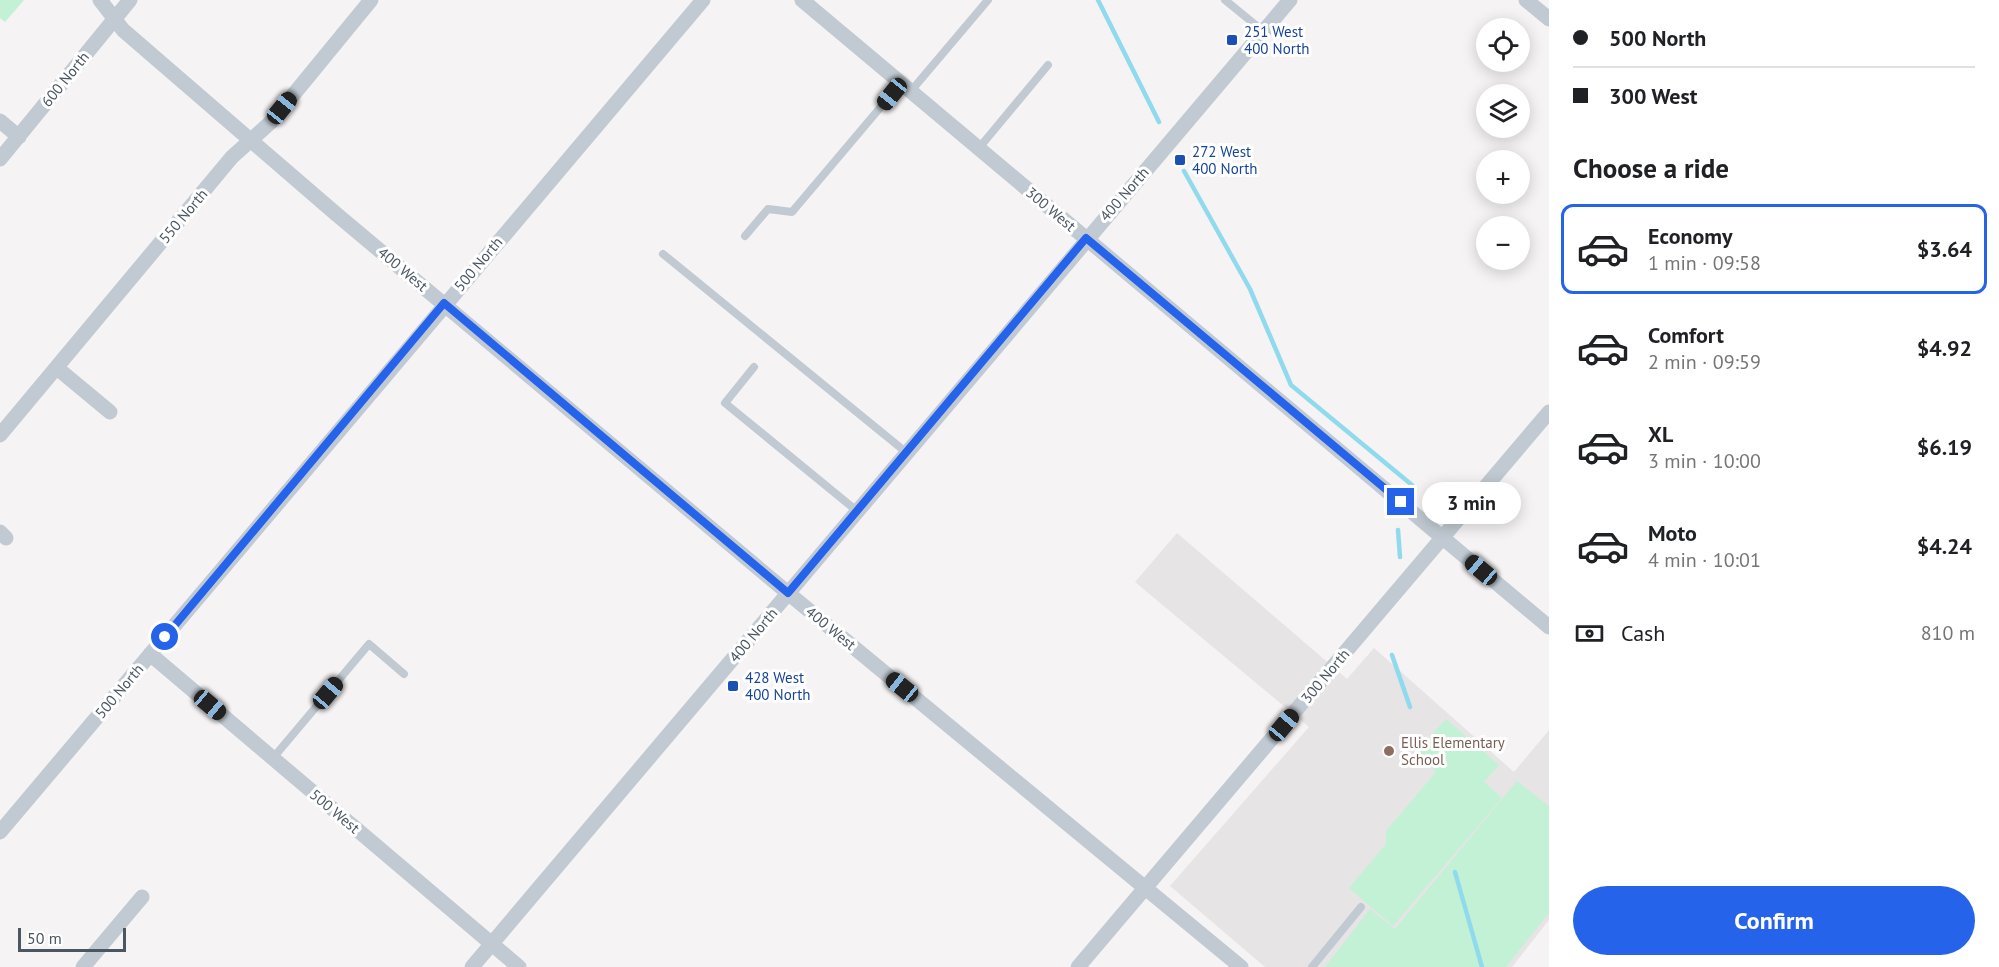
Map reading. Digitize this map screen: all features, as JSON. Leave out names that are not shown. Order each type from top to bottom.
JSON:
[{"type":"street","name":"400 West","points":[[100,0],[128,34],[251,140],[788,593],[1241,967]]},
{"type":"street","name":"600 North","points":[[0,159],[130,0]]},
{"type":"street","name":"550 North","points":[[0,435],[232,157],[271,122],[370,0]]},
{"type":"street","name":"500 North","points":[[0,832],[444,303],[703,0]]},
{"type":"street","name":"300 West","points":[[802,0],[1549,627]]},
{"type":"street","name":"400 North","points":[[472,967],[1086,238],[1290,0]]},
{"type":"street","points":[[1526,0],[1549,19]]},
{"type":"street","points":[[0,121],[19,137]]},
{"type":"street","points":[[57,368],[110,412]]},
{"type":"street","name":"300 North","points":[[1078,967],[1549,412]]},
{"type":"street","name":"500 West","points":[[150,654],[519,967]]},
{"type":"street","points":[[83,967],[142,897]]},
{"type":"lane","points":[[745,236],[768,209],[792,212],[988,0]]},
{"type":"lane","points":[[1225,0],[1263,31]]},
{"type":"lane","points":[[979,148],[1048,65]]},
{"type":"lane","points":[[663,254],[907,453]]},
{"type":"lane","points":[[754,367],[725,403],[857,511]]},
{"type":"lane","points":[[273,758],[369,644],[404,674]]},
{"type":"lane","points":[[1312,967],[1360,907]]},
{"type":"shaded area","name":"Ellis Elementary School","points":[[1177,533],[1347,679],[1374,648],[1514,772],[1549,730],[1549,920],[1512,967],[1265,967],[1170,886],[1309,727],[1135,582]]},
{"type":"green space","points":[[0,0],[24,0],[5,22],[0,18]]},
{"type":"green space","points":[[1446,719],[1499,765],[1484,782],[1502,798],[1393,926],[1349,888],[1386,844],[1386,831],[1436,772],[1416,753]]},
{"type":"green space","points":[[1517,781],[1549,806],[1549,913],[1506,967],[1325,967],[1370,909],[1395,929]]},
{"type":"waterway","points":[[1098,0],[1159,122]]},
{"type":"waterway","points":[[1184,171],[1250,289],[1291,385],[1412,485]]},
{"type":"waterway","points":[[1398,530],[1400,557]]},
{"type":"waterway","points":[[1392,655],[1410,707]]},
{"type":"waterway","points":[[1455,872],[1482,967]]},
{"type":"place","name":"251 West 400 North","points":[[1232,40]]},
{"type":"place","name":"272 West 400 North","points":[[1180,160]]},
{"type":"place","name":"428 West 400 North","points":[[733,686]]},
{"type":"place","name":"Ellis Elementary School","points":[[1389,751]]},
{"type":"route","points":[[165,637],[444,303],[788,593],[1086,238],[1401,502]]}]
